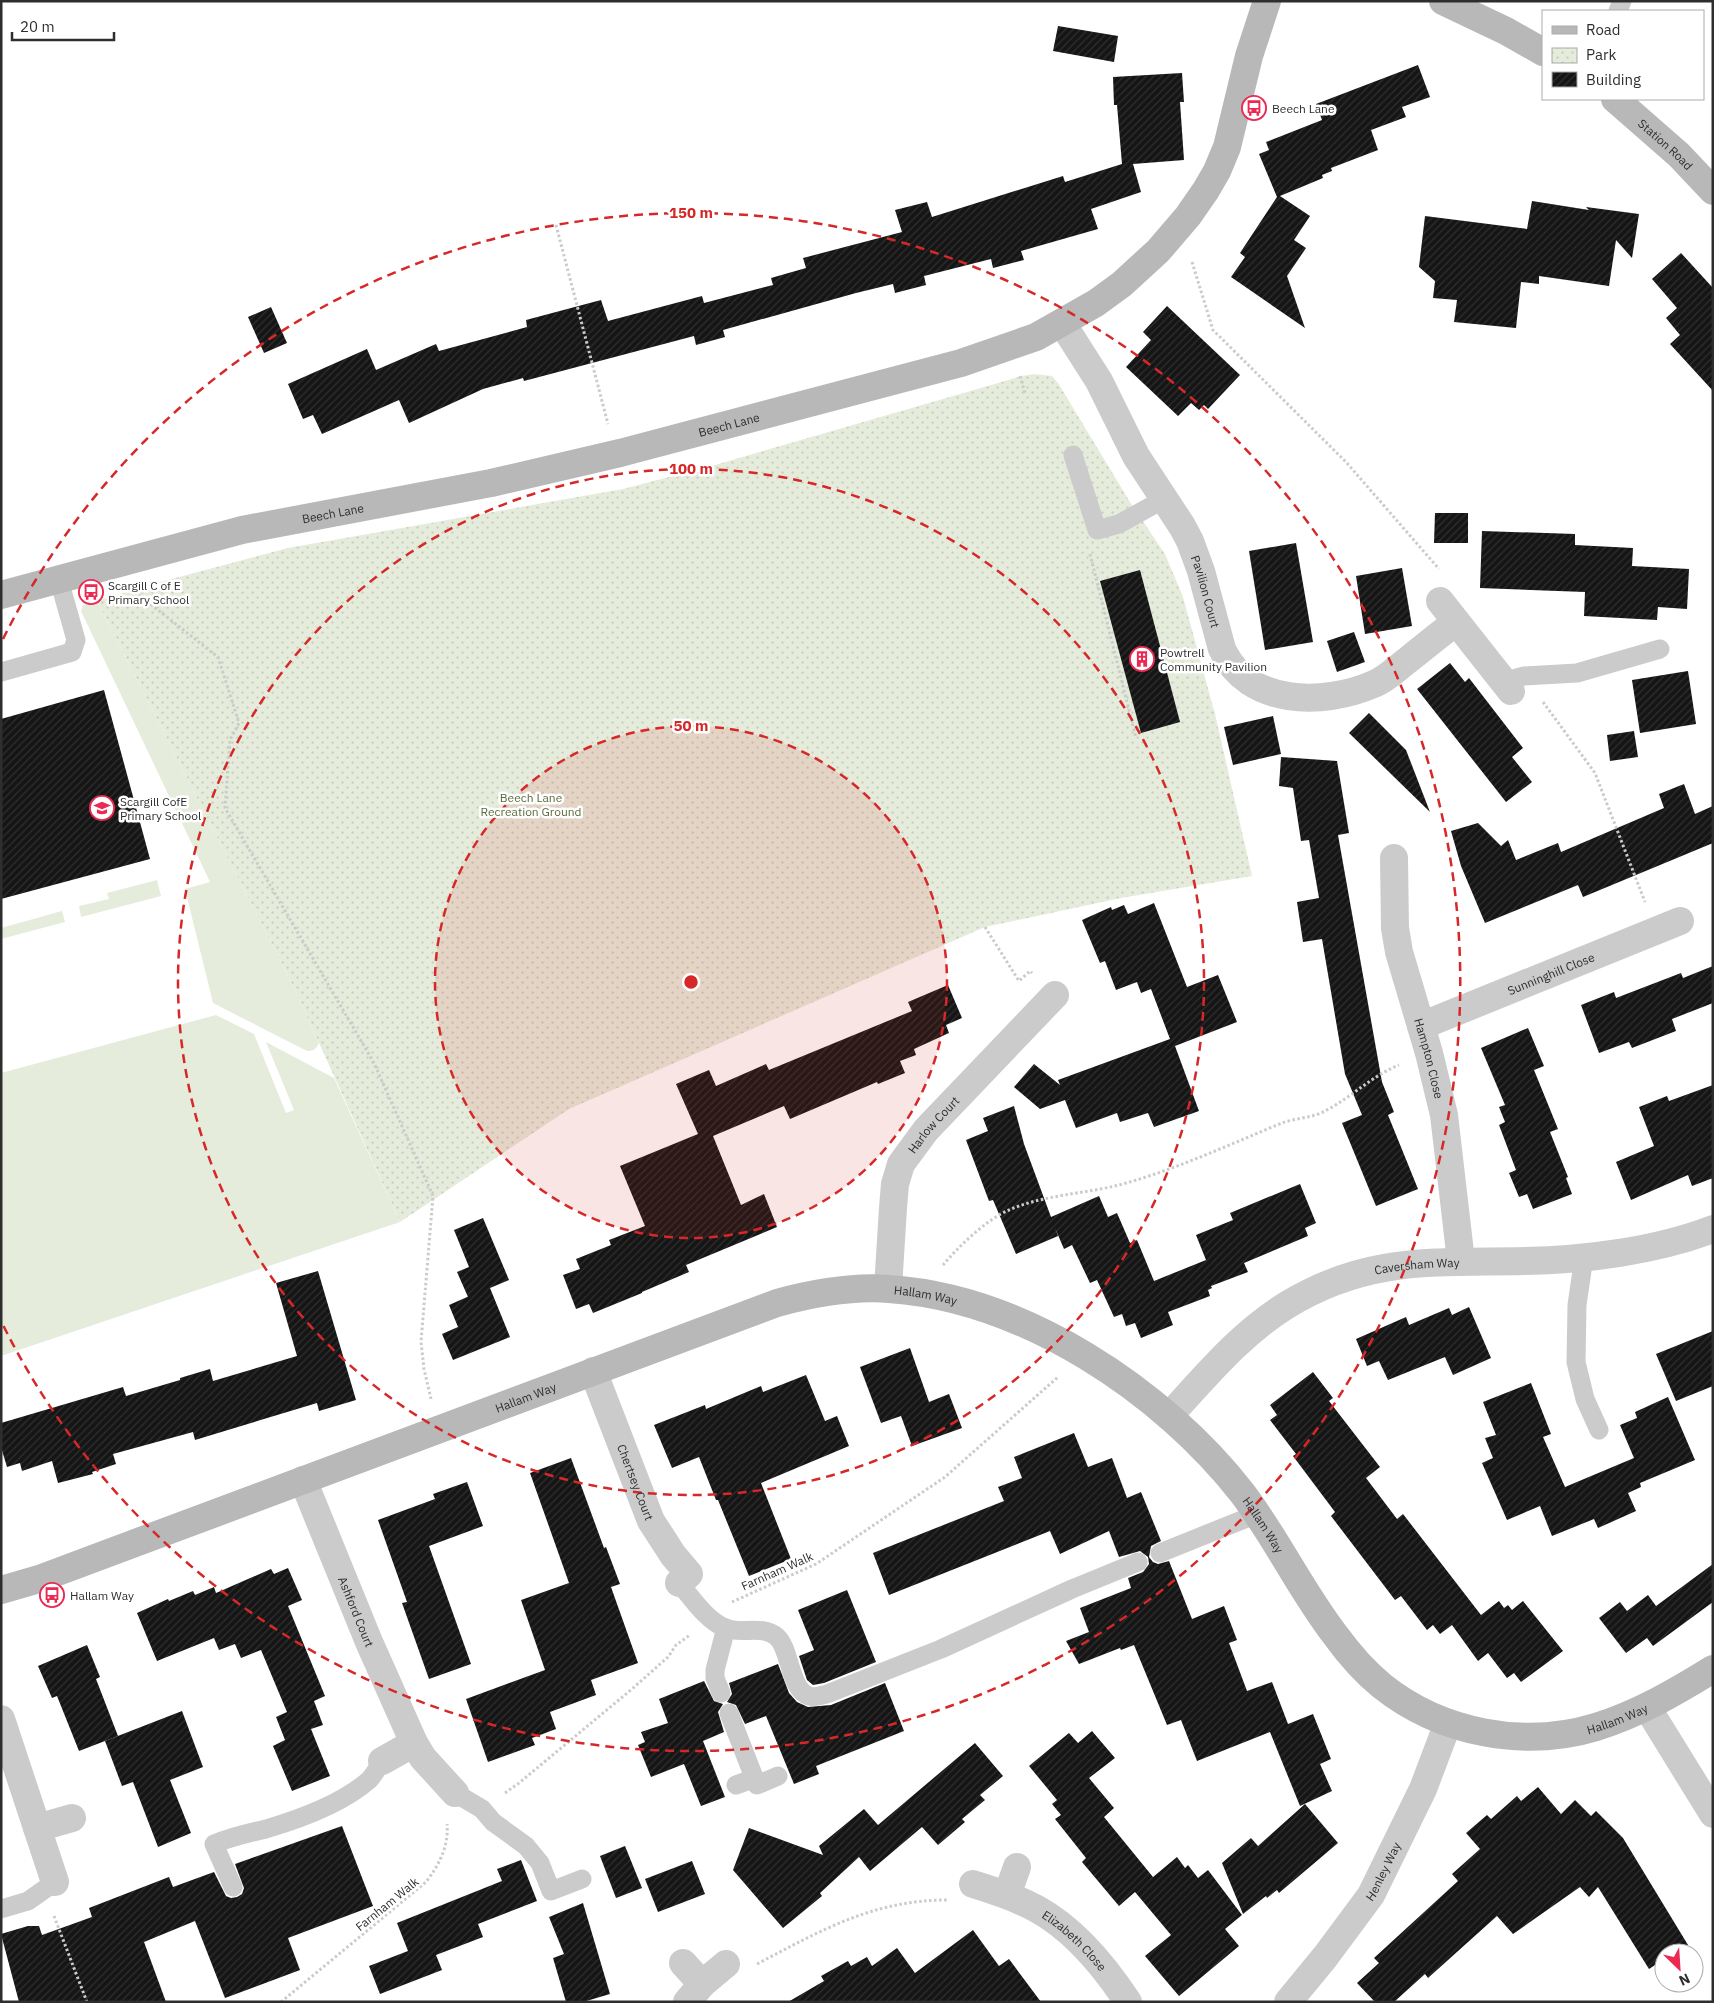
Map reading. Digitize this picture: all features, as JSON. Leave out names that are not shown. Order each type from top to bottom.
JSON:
[{"type":"street","name":"Beech Lane","points":[[1,596],[203,540],[278,522],[491,483],[616,454],[961,363],[1011,347],[1062,323],[1096,303],[1122,284],[1170,238],[1206,190],[1223,160],[1257,28],[1267,1]]},
{"type":"street","points":[[1443,1],[1506,31],[1542,51]]},
{"type":"street","name":"Station Road","points":[[1616,100],[1679,155],[1713,192]]},
{"type":"street","name":"Pavilion Court","points":[[1062,323],[1099,381],[1136,456],[1182,526],[1202,570],[1217,635],[1227,660],[1243,677],[1274,694],[1292,697],[1332,696],[1360,689],[1375,684],[1389,675],[1448,611]]},
{"type":"street","points":[[1448,611],[1507,687]]},
{"type":"street","name":"Hampton Close","points":[[1394,858],[1396,928],[1399,952],[1429,1053],[1444,1115],[1461,1261]]},
{"type":"street","name":"Sunninghill Close","points":[[1421,1026],[1668,926]]},
{"type":"street","name":"Harlow Court","points":[[888,1288],[892,1208],[895,1184],[901,1164],[926,1130],[1055,996]]},
{"type":"street","name":"Caversham Way","points":[[1169,1416],[1226,1353],[1267,1318],[1288,1304],[1322,1286],[1356,1274],[1407,1263],[1532,1261],[1584,1257],[1642,1248],[1713,1229]]},
{"type":"street","name":"Hallam Way","points":[[1,1590],[39,1579],[777,1302],[816,1292],[855,1288],[888,1288],[920,1293],[989,1310],[1022,1323],[1082,1355],[1132,1387],[1169,1416],[1201,1446],[1241,1492],[1257,1514],[1309,1598],[1352,1656],[1381,1685],[1397,1697],[1422,1711],[1448,1723],[1492,1734],[1532,1737],[1565,1734],[1595,1727],[1647,1707],[1713,1669]]},
{"type":"street","name":"Chertsey Court","points":[[593,1371],[651,1521],[688,1574],[679,1582]]},
{"type":"street","name":"Ashford Court","points":[[303,1480],[369,1642],[414,1743],[423,1758],[455,1793]]},
{"type":"street","points":[[1647,1707],[1713,1814]]},
{"type":"street","points":[[1,1719],[55,1882]]},
{"type":"street","name":"Henley Way","points":[[1302,1997],[1371,1896],[1423,1789],[1448,1723]]},
{"type":"street","points":[[382,1761],[414,1743]]},
{"type":"street","points":[[37,1828],[72,1818]]},
{"type":"street","points":[[1007,1895],[1017,1867]]},
{"type":"street","name":"Elizabeth Close","points":[[972,1884],[1007,1895],[1038,1910],[1063,1926],[1112,1977],[1128,2002]]},
{"type":"street","points":[[683,1963],[695,1993],[726,1964]]},
{"type":"lane","points":[[1073,455],[1097,530],[1119,524],[1164,499]]},
{"type":"lane","points":[[1,672],[72,652],[76,640],[59,580]]},
{"type":"lane","points":[[1507,687],[1524,676],[1577,673],[1660,649]]},
{"type":"lane","points":[[1584,1257],[1577,1305],[1576,1362],[1585,1399],[1599,1430]]},
{"type":"lane","points":[[1160,1553],[1257,1514]]},
{"type":"lane","points":[[679,1582],[718,1623],[734,1630],[768,1631],[779,1639],[801,1691],[809,1696],[816,1697],[941,1650],[1072,1589],[1138,1562]]},
{"type":"lane","points":[[718,1623],[714,1670],[721,1693]]},
{"type":"lane","points":[[729,1714],[757,1785],[778,1776]]},
{"type":"lane","points":[[233,1888],[214,1844],[237,1835],[278,1825],[329,1805],[356,1790],[370,1779],[382,1761]]},
{"type":"lane","points":[[736,1785],[755,1778]]},
{"type":"lane","points":[[455,1793],[482,1809],[493,1822],[534,1854],[540,1863],[551,1891],[582,1879]]},
{"type":"lane","points":[[1,1909],[28,1900],[55,1882]]},
{"type":"path","points":[[556,225],[616,454]]},
{"type":"path","points":[[1170,238],[1189,254],[1213,330],[1346,462],[1443,574],[1428,585],[1448,611]]},
{"type":"path","points":[[1097,530],[1089,556],[1136,738]]},
{"type":"path","points":[[126,562],[136,594],[218,657],[239,723],[230,740],[225,808],[374,1063],[433,1196],[421,1342],[428,1393],[442,1428]]},
{"type":"path","points":[[1507,687],[1535,690],[1594,773],[1668,926]]},
{"type":"path","points":[[985,927],[1019,981],[1030,971],[1055,996]]},
{"type":"path","points":[[920,1293],[961,1245],[998,1216],[1009,1210],[1045,1199],[1119,1184],[1205,1155],[1285,1122],[1324,1112],[1380,1073],[1429,1053]]},
{"type":"path","name":"Farnham Walk","points":[[482,1809],[519,1783],[632,1689],[668,1657],[676,1646],[718,1623],[736,1599],[816,1564],[945,1477],[1082,1355]]},
{"type":"path","name":"Farnham Walk","points":[[281,2002],[426,1882],[441,1858],[447,1843],[445,1800],[455,1793]]},
{"type":"path","points":[[726,1964],[744,1951],[756,1965],[831,1925],[870,1911],[903,1903],[950,1900],[954,1879],[972,1884]]},
{"type":"path","points":[[55,1882],[50,1905],[86,2002]]},
{"type":"green space","name":"Beech Lane Recreation Ground","points":[[1034,374],[1052,376],[1058,383],[1130,502],[1165,554],[1183,597],[1215,714],[1252,876],[1121,898],[985,927],[569,1109],[400,1222],[296,992],[97,601],[138,588],[288,548],[623,489],[715,465]]},
{"type":"green space","points":[[97,601],[296,992],[319,1043],[313,1050],[307,1051],[213,1003],[185,889],[210,882],[81,611],[83,605]]},
{"type":"green space","points":[[157,880],[161,896],[81,917],[79,906],[109,899],[107,893]]},
{"type":"green space","points":[[62,911],[65,922],[1,939],[1,928]]},
{"type":"green space","points":[[216,1015],[254,1034],[286,1113],[294,1110],[266,1042],[334,1078],[400,1222],[1,1356],[1,1073]]},
{"type":"building","points":[[1058,26],[1118,36],[1114,62],[1053,51]]},
{"type":"building","points":[[1418,65],[1430,97],[1402,107],[1406,117],[1371,130],[1378,150],[1331,168],[1332,171],[1322,175],[1323,178],[1280,196],[1310,216],[1294,240],[1306,248],[1287,276],[1305,328],[1231,277],[1245,257],[1240,253],[1277,197],[1259,154],[1269,150],[1266,142],[1322,120],[1316,104]]},
{"type":"building","points":[[1182,73],[1184,102],[1180,102],[1184,160],[1133,164],[1141,192],[1091,209],[1098,229],[1021,251],[1024,260],[993,268],[991,259],[924,276],[926,285],[895,293],[893,284],[723,330],[725,337],[696,345],[694,336],[524,381],[523,378],[483,389],[409,423],[399,400],[322,434],[313,415],[303,419],[288,384],[367,349],[376,370],[436,344],[439,351],[527,327],[526,320],[601,300],[608,321],[702,296],[704,303],[773,285],[771,278],[806,268],[803,258],[902,232],[895,210],[927,202],[932,217],[1063,176],[1065,182],[1122,164],[1117,105],[1114,105],[1113,77]]},
{"type":"building","points":[[1532,201],[1589,210],[1586,207],[1639,214],[1632,258],[1616,240],[1609,286],[1539,276],[1539,284],[1521,282],[1516,328],[1454,322],[1457,300],[1433,298],[1435,281],[1419,267],[1425,216],[1527,229]]},
{"type":"building","points":[[1681,253],[1713,288],[1713,391],[1670,344],[1680,335],[1666,318],[1677,308],[1652,279]]},
{"type":"building","points":[[1167,306],[1240,375],[1208,409],[1204,405],[1199,410],[1191,403],[1178,416],[1126,367],[1151,340],[1143,332]]},
{"type":"building","points":[[271,307],[287,343],[264,353],[248,317]]},
{"type":"building","points":[[1435,513],[1468,513],[1468,543],[1434,543]]},
{"type":"building","points":[[1482,531],[1575,534],[1575,545],[1633,548],[1632,566],[1689,569],[1687,609],[1658,607],[1657,620],[1584,616],[1585,592],[1480,588]]},
{"type":"building","points":[[1296,543],[1313,642],[1265,650],[1249,551]]},
{"type":"building","points":[[1402,568],[1412,626],[1365,634],[1356,576]]},
{"type":"building","name":"Powtrell Community Pavilion","points":[[1140,570],[1180,722],[1141,733],[1100,581]]},
{"type":"building","points":[[1354,632],[1365,662],[1337,672],[1327,641]]},
{"type":"building","points":[[1450,663],[1465,682],[1469,678],[1523,748],[1512,757],[1532,782],[1506,802],[1417,689]]},
{"type":"building","points":[[1688,671],[1696,724],[1640,733],[1632,680]]},
{"type":"building","points":[[104,690],[150,859],[1,899],[1,719]]},
{"type":"building","points":[[1369,713],[1406,750],[1430,812],[1349,733]]},
{"type":"building","points":[[1273,716],[1281,754],[1233,765],[1224,727]]},
{"type":"building","points":[[1634,731],[1638,757],[1610,761],[1607,735]]},
{"type":"building","points":[[1281,757],[1337,761],[1349,833],[1338,835],[1382,1082],[1394,1112],[1388,1115],[1418,1189],[1376,1206],[1342,1123],[1362,1115],[1345,1074],[1322,939],[1303,942],[1297,902],[1319,898],[1309,840],[1301,841],[1293,788],[1279,786]]},
{"type":"building","points":[[1684,784],[1695,814],[1713,806],[1713,843],[1583,897],[1578,885],[1485,923],[1461,866],[1451,831],[1478,823],[1501,846],[1508,840],[1516,860],[1558,843],[1561,852],[1664,808],[1659,794]]},
{"type":"building","points":[[1154,903],[1187,987],[1218,975],[1237,1022],[1175,1046],[1199,1111],[1154,1127],[1148,1113],[1120,1122],[1117,1113],[1076,1128],[1065,1100],[1040,1109],[1014,1087],[1034,1064],[1060,1085],[1058,1080],[1170,1039],[1151,989],[1141,993],[1137,982],[1116,990],[1105,961],[1100,963],[1082,920],[1111,907],[1112,910],[1124,905],[1128,914]]},
{"type":"building","points":[[1713,966],[1713,1003],[1672,1019],[1676,1031],[1632,1048],[1629,1042],[1599,1053],[1581,1005],[1614,992],[1616,998],[1681,973],[1683,978]]},
{"type":"building","points":[[948,985],[962,1018],[946,1025],[949,1033],[914,1049],[916,1055],[900,1061],[905,1073],[878,1084],[877,1082],[790,1119],[784,1106],[713,1136],[741,1205],[764,1194],[777,1227],[686,1265],[689,1272],[593,1313],[589,1304],[576,1309],[563,1275],[580,1269],[576,1259],[611,1245],[609,1240],[645,1226],[620,1166],[698,1134],[676,1084],[709,1070],[716,1086],[766,1064],[769,1070],[912,1011],[908,1002]]},
{"type":"building","points":[[1528,1028],[1544,1066],[1534,1070],[1558,1129],[1550,1132],[1568,1177],[1566,1178],[1572,1194],[1533,1209],[1527,1194],[1519,1197],[1509,1173],[1516,1170],[1499,1125],[1505,1122],[1499,1107],[1505,1105],[1481,1048]]},
{"type":"building","points":[[1713,1085],[1713,1178],[1692,1186],[1688,1175],[1631,1200],[1616,1162],[1654,1146],[1639,1107],[1667,1096],[1669,1101]]},
{"type":"building","points":[[1014,1106],[1024,1144],[1051,1217],[1099,1196],[1108,1217],[1117,1213],[1130,1243],[1137,1240],[1154,1281],[1206,1260],[1196,1235],[1233,1220],[1230,1213],[1300,1184],[1316,1223],[1305,1228],[1308,1236],[1244,1263],[1248,1272],[1211,1286],[1212,1288],[1208,1290],[1210,1296],[1168,1312],[1173,1325],[1141,1338],[1135,1323],[1126,1326],[1122,1314],[1114,1317],[1097,1280],[1090,1283],[1072,1245],[1064,1249],[1055,1228],[1058,1236],[1016,1254],[993,1200],[989,1201],[966,1140],[988,1131],[983,1118]]},
{"type":"building","points":[[483,1218],[509,1280],[490,1288],[510,1337],[453,1360],[442,1334],[458,1327],[449,1305],[468,1297],[457,1272],[469,1267],[454,1230]]},
{"type":"building","points":[[318,1271],[356,1400],[319,1411],[317,1403],[195,1440],[193,1432],[113,1454],[116,1464],[92,1472],[93,1474],[58,1483],[52,1461],[22,1471],[20,1463],[7,1467],[1,1447],[1,1423],[123,1387],[126,1396],[210,1369],[213,1381],[297,1356],[276,1283]]},
{"type":"building","points":[[1469,1307],[1491,1358],[1453,1375],[1445,1357],[1388,1380],[1379,1361],[1367,1366],[1356,1339],[1406,1317],[1409,1325],[1449,1308],[1452,1315]]},
{"type":"building","points":[[1713,1331],[1713,1386],[1676,1401],[1656,1354]]},
{"type":"building","points":[[910,1348],[929,1402],[949,1394],[962,1428],[912,1446],[901,1416],[881,1423],[860,1367]]},
{"type":"building","points":[[1313,1372],[1333,1398],[1329,1401],[1380,1467],[1366,1478],[1397,1519],[1403,1514],[1481,1615],[1499,1601],[1504,1608],[1508,1605],[1512,1610],[1523,1601],[1563,1651],[1521,1682],[1514,1673],[1507,1678],[1488,1653],[1478,1661],[1452,1625],[1440,1634],[1433,1625],[1427,1630],[1401,1596],[1395,1600],[1331,1516],[1335,1512],[1293,1456],[1296,1454],[1270,1420],[1277,1415],[1270,1405]]},
{"type":"building","points":[[806,1375],[825,1421],[837,1416],[849,1446],[761,1483],[791,1559],[749,1576],[699,1457],[672,1468],[654,1425],[705,1405],[706,1409],[761,1386],[763,1392]]},
{"type":"building","points":[[1531,1383],[1551,1434],[1543,1437],[1565,1487],[1634,1458],[1620,1425],[1637,1418],[1635,1412],[1668,1397],[1695,1460],[1640,1483],[1641,1487],[1628,1493],[1636,1511],[1598,1528],[1594,1519],[1552,1536],[1540,1506],[1507,1520],[1482,1463],[1493,1458],[1485,1438],[1496,1435],[1483,1402]]},
{"type":"building","points":[[1074,1433],[1088,1467],[1112,1458],[1127,1498],[1141,1492],[1161,1541],[1151,1546],[1149,1557],[1158,1564],[1169,1561],[1192,1619],[1224,1606],[1237,1640],[1229,1643],[1247,1691],[1272,1682],[1288,1724],[1313,1714],[1331,1759],[1320,1764],[1332,1791],[1300,1806],[1270,1732],[1197,1761],[1181,1720],[1167,1725],[1134,1645],[1121,1650],[1120,1648],[1079,1664],[1066,1641],[1089,1632],[1080,1608],[1131,1588],[1128,1578],[1143,1572],[1149,1564],[1148,1557],[1140,1551],[1119,1557],[1109,1531],[1060,1554],[1050,1531],[889,1595],[873,1553],[1004,1501],[998,1487],[1022,1478],[1014,1457]]},
{"type":"building","points":[[571,1458],[604,1548],[606,1547],[620,1584],[611,1587],[638,1663],[591,1680],[596,1695],[550,1712],[556,1729],[532,1738],[535,1745],[488,1762],[466,1699],[545,1670],[521,1600],[569,1583],[530,1473]]},
{"type":"building","points":[[467,1482],[483,1526],[429,1546],[471,1664],[429,1679],[402,1603],[407,1602],[378,1520],[435,1499],[433,1494]]},
{"type":"building","points":[[1713,1564],[1713,1602],[1653,1646],[1647,1638],[1626,1653],[1599,1618],[1620,1602],[1627,1611],[1648,1595],[1656,1606]]},
{"type":"building","points":[[288,1568],[302,1600],[288,1606],[325,1696],[314,1701],[323,1725],[311,1729],[330,1776],[292,1791],[273,1746],[285,1740],[276,1717],[287,1712],[261,1650],[241,1658],[235,1644],[219,1650],[214,1638],[157,1661],[137,1613],[168,1599],[169,1601],[193,1591],[195,1595],[214,1587],[216,1593],[271,1569],[274,1574]]},
{"type":"building","points":[[847,1590],[876,1662],[824,1683],[813,1685],[807,1680],[799,1656],[814,1650],[798,1610]]},
{"type":"building","points":[[87,1645],[100,1677],[96,1679],[118,1736],[79,1751],[57,1696],[52,1698],[38,1666]]},
{"type":"building","points":[[778,1664],[789,1693],[797,1702],[808,1707],[831,1705],[885,1683],[904,1731],[816,1766],[819,1774],[794,1784],[766,1716],[745,1724],[736,1705],[727,1702],[732,1694],[729,1683]]},
{"type":"building","points":[[704,1681],[714,1701],[723,1704],[718,1712],[724,1732],[703,1741],[725,1797],[701,1806],[684,1764],[651,1777],[638,1745],[645,1742],[641,1732],[668,1723],[659,1699]]},
{"type":"building","points":[[182,1711],[203,1767],[170,1780],[191,1833],[158,1847],[133,1782],[122,1786],[105,1741]]},
{"type":"building","points":[[1092,1731],[1115,1758],[1089,1778],[1114,1808],[1104,1817],[1153,1877],[1177,1857],[1185,1868],[1188,1865],[1198,1878],[1208,1870],[1242,1915],[1225,1929],[1239,1946],[1179,1996],[1145,1956],[1171,1935],[1135,1892],[1119,1906],[1082,1862],[1086,1858],[1055,1819],[1061,1815],[1052,1804],[1057,1800],[1029,1766],[1069,1733],[1078,1743]]},
{"type":"building","points":[[975,1743],[1003,1776],[980,1795],[985,1800],[962,1819],[965,1822],[938,1845],[922,1827],[870,1871],[859,1857],[820,1893],[822,1896],[783,1928],[733,1870],[749,1828],[823,1855],[819,1846],[864,1809],[878,1825]]},
{"type":"building","points":[[1538,1787],[1561,1814],[1575,1800],[1591,1816],[1596,1811],[1623,1838],[1687,1943],[1654,1943],[1654,1966],[1649,1969],[1598,1887],[1589,1897],[1580,1887],[1513,1934],[1497,1916],[1428,1978],[1425,1974],[1394,2002],[1375,2002],[1357,1983],[1379,1963],[1374,1958],[1458,1881],[1452,1874],[1480,1849],[1466,1833],[1487,1815],[1491,1819],[1517,1796],[1521,1801]]},
{"type":"building","points":[[1305,1804],[1338,1843],[1279,1893],[1277,1890],[1267,1898],[1266,1896],[1243,1914],[1222,1863],[1251,1838],[1258,1846]]},
{"type":"building","points":[[342,1826],[373,1906],[288,1938],[300,1970],[225,1998],[195,1921],[144,1942],[166,2002],[19,2002],[1,1934],[28,1926],[39,1926],[42,1935],[92,1917],[89,1908],[169,1877],[173,1887],[214,1872],[226,1896],[231,1898],[237,1897],[242,1894],[244,1888],[235,1864]]},
{"type":"building","points":[[625,1846],[642,1888],[616,1898],[600,1856]]},
{"type":"building","points":[[521,1860],[537,1901],[478,1924],[483,1937],[436,1955],[442,1970],[380,1994],[369,1966],[408,1951],[397,1923],[502,1881],[497,1869]]},
{"type":"building","points":[[692,1861],[705,1894],[658,1912],[645,1879]]},
{"type":"building","points":[[583,1903],[610,1994],[583,2002],[566,2002],[553,1958],[564,1954],[549,1917]]},
{"type":"building","points":[[973,1930],[999,1966],[1009,1959],[1041,2002],[788,2002],[824,1981],[821,1976],[848,1961],[851,1966],[867,1957],[872,1966],[897,1948],[915,1973]]},
{"type":"place","name":"Beech Lane","points":[[1254,108]]},
{"type":"place","name":"Scargill C of E Primary School","points":[[91,592]]},
{"type":"place","name":"Powtrell Community Pavilion","points":[[1142,659]]},
{"type":"place","name":"Scargill CofE Primary School","points":[[102,808]]},
{"type":"place","name":"Hallam Way","points":[[52,1595]]}]
